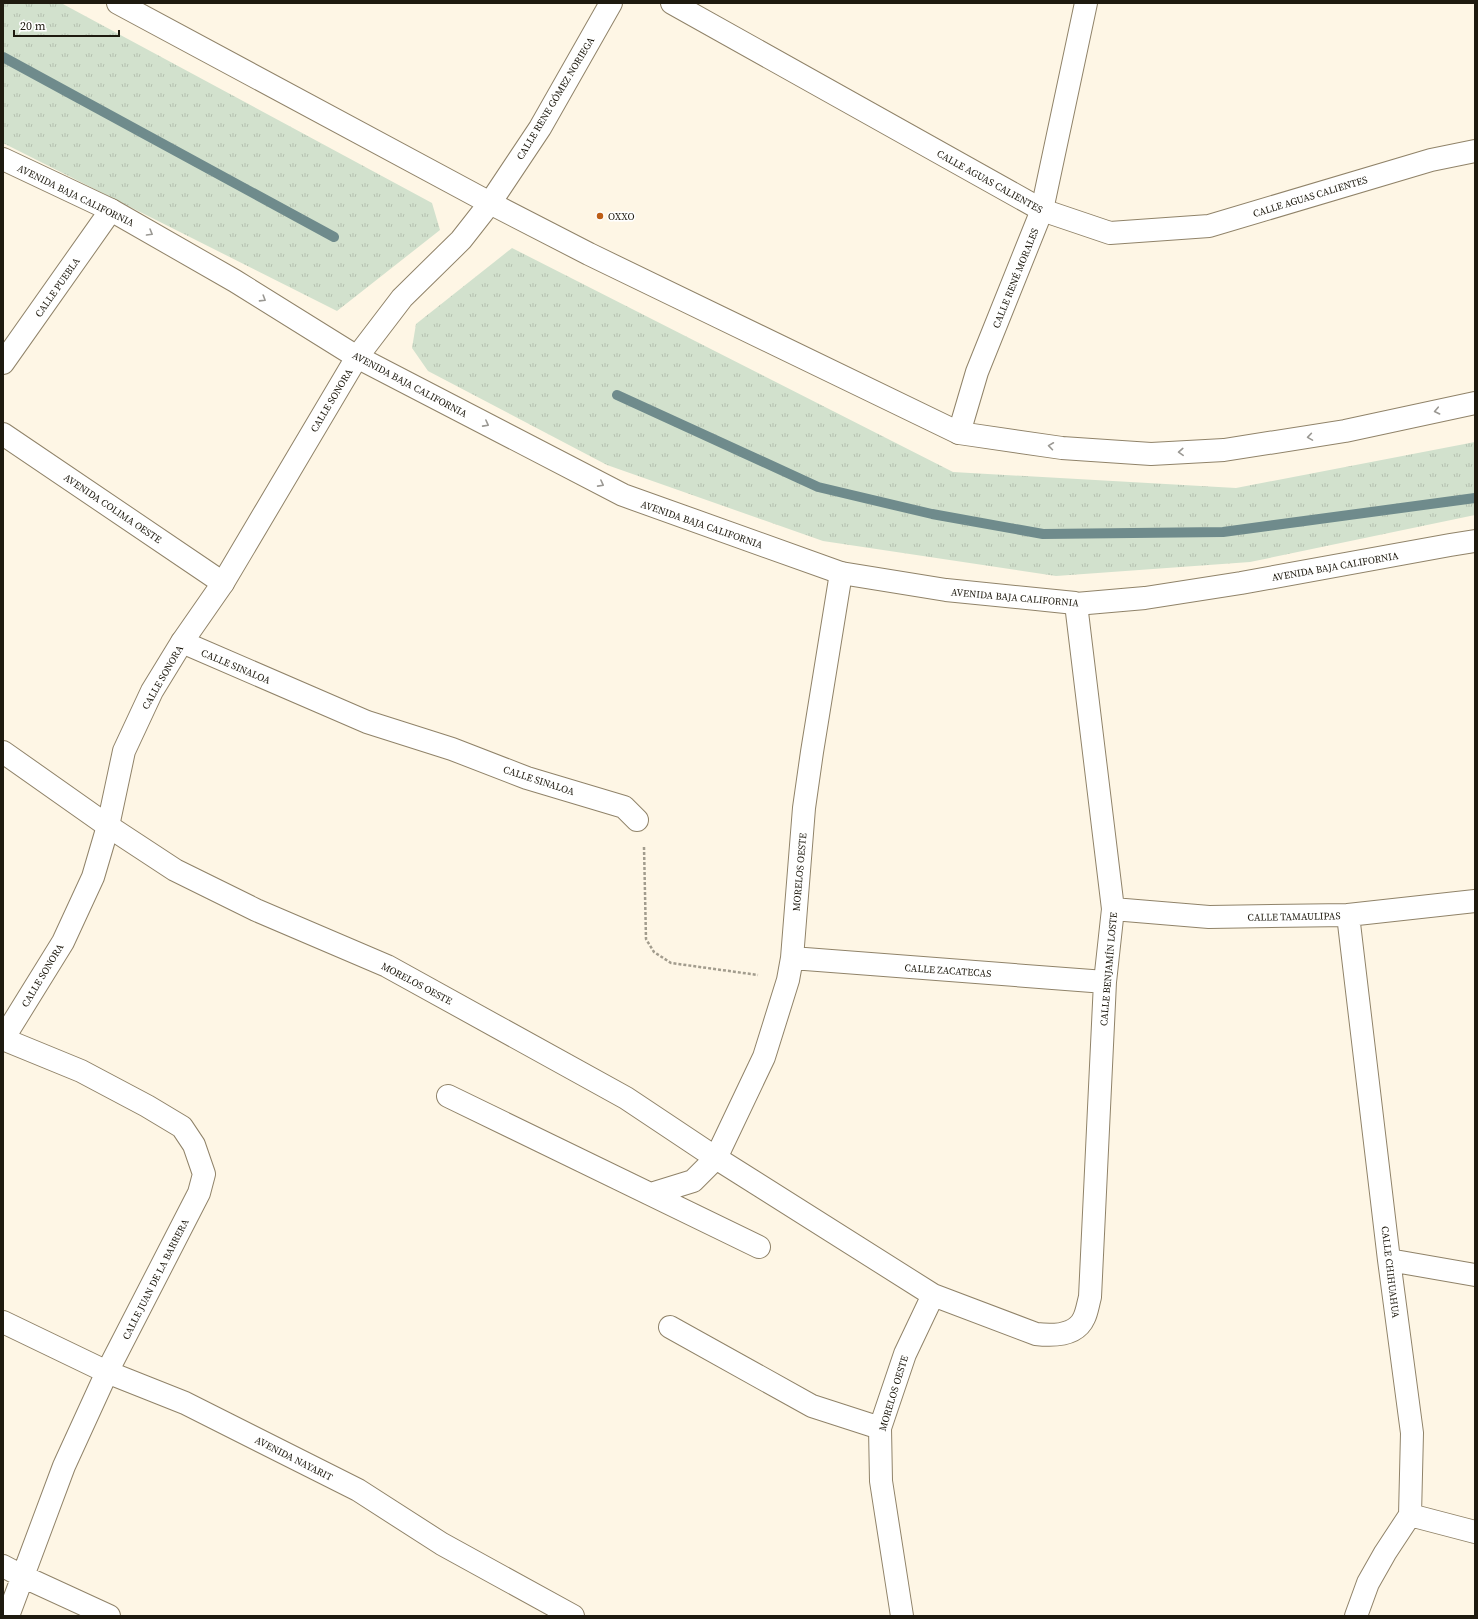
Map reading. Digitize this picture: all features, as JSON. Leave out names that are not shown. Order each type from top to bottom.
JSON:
[{"type":"street","points":[[118,3],[490,203],[589,254],[959,433],[1077,449],[1151,454],[1224,450],[1345,432],[1475,403]]},
{"type":"street","name":"CALLE RENE GÓMEZ NORIEGA","points":[[357,357],[402,298],[461,240],[490,203],[540,128],[611,3]]},
{"type":"street","name":"CALLE AGUAS CALIENTES","points":[[672,3],[1042,210],[1110,233],[1209,226],[1431,160],[1475,151]]},
{"type":"street","name":"CALLE RENÉ MORALES","points":[[959,433],[977,372],[1042,210],[1086,3]]},
{"type":"street","name":"AVENIDA BAJA CALIFORNIA","points":[[3,160],[111,210],[234,281],[357,357],[623,495],[841,573],[946,590],[1075,602],[1076,604],[1145,598],[1241,583],[1450,544],[1475,541]]},
{"type":"street","name":"CALLE PUEBLA","points":[[3,363],[111,210]]},
{"type":"street","name":"CALLE SONORA","points":[[3,1039],[62,942],[93,877],[108,826],[124,751],[152,691],[182,642],[223,583],[357,357]]},
{"type":"street","name":"AVENIDA COLIMA OESTE","points":[[3,434],[223,583]]},
{"type":"street","name":"MORELOS OESTE","points":[[716,1158],[764,1058],[788,980],[792,958],[807,788],[841,573]]},
{"type":"street","name":"CALLE BENJAMÍN LOSTE","points":[[1072,1331],[1084,1319],[1090,1297],[1104,982],[1113,909],[1076,604]]},
{"type":"street","name":"CALLE SINALOA","points":[[182,642],[367,722],[452,749],[527,778],[624,807],[637,820]]},
{"type":"street","name":"MORELOS OESTE","points":[[3,752],[108,826],[182,874],[256,910],[394,970],[626,1098],[716,1158],[933,1295],[1036,1334],[1053,1336],[1072,1331]]},
{"type":"street","name":"CALLE TAMAULIPAS","points":[[1113,909],[1209,917],[1348,915],[1475,901]]},
{"type":"street","name":"CALLE CHIHUAHUA","points":[[1348,915],[1389,1260],[1412,1433],[1410,1515]]},
{"type":"street","name":"CALLE ZACATECAS","points":[[792,958],[1104,982]]},
{"type":"street","name":"CALLE JUAN DE LA BARRERA","points":[[3,1039],[81,1071],[147,1106],[182,1127],[194,1145],[204,1174],[199,1193],[107,1372],[64,1466],[8,1616]]},
{"type":"street","points":[[448,1096],[759,1247]]},
{"type":"street","points":[[651,1194],[693,1181],[716,1158]]},
{"type":"street","points":[[1389,1260],[1475,1275]]},
{"type":"street","name":"MORELOS OESTE","points":[[902,1616],[881,1481],[880,1428],[905,1354],[933,1295]]},
{"type":"street","name":"AVENIDA NAYARIT","points":[[3,1322],[107,1372],[185,1403],[358,1490],[442,1544],[573,1616]]},
{"type":"street","points":[[670,1327],[812,1406],[880,1428]]},
{"type":"street","points":[[1356,1616],[1368,1583],[1385,1553],[1410,1515],[1475,1532]]},
{"type":"street","points":[[3,1566],[109,1616]]},
{"type":"path","points":[[637,820],[644,835],[646,940],[654,952],[671,963],[788,980]]},
{"type":"green space","points":[[3,3],[61,3],[432,203],[440,230],[337,311],[3,143]]},
{"type":"green space","points":[[512,248],[953,472],[1236,488],[1475,442],[1475,515],[1250,562],[1056,576],[823,541],[607,465],[428,371],[412,348],[416,324]]},
{"type":"waterway","points":[[3,57],[334,237]]},
{"type":"waterway","points":[[617,395],[818,487],[932,514],[1043,534],[1223,532],[1475,498]]},
{"type":"place","name":"OXXO","points":[[600,216]]}]
